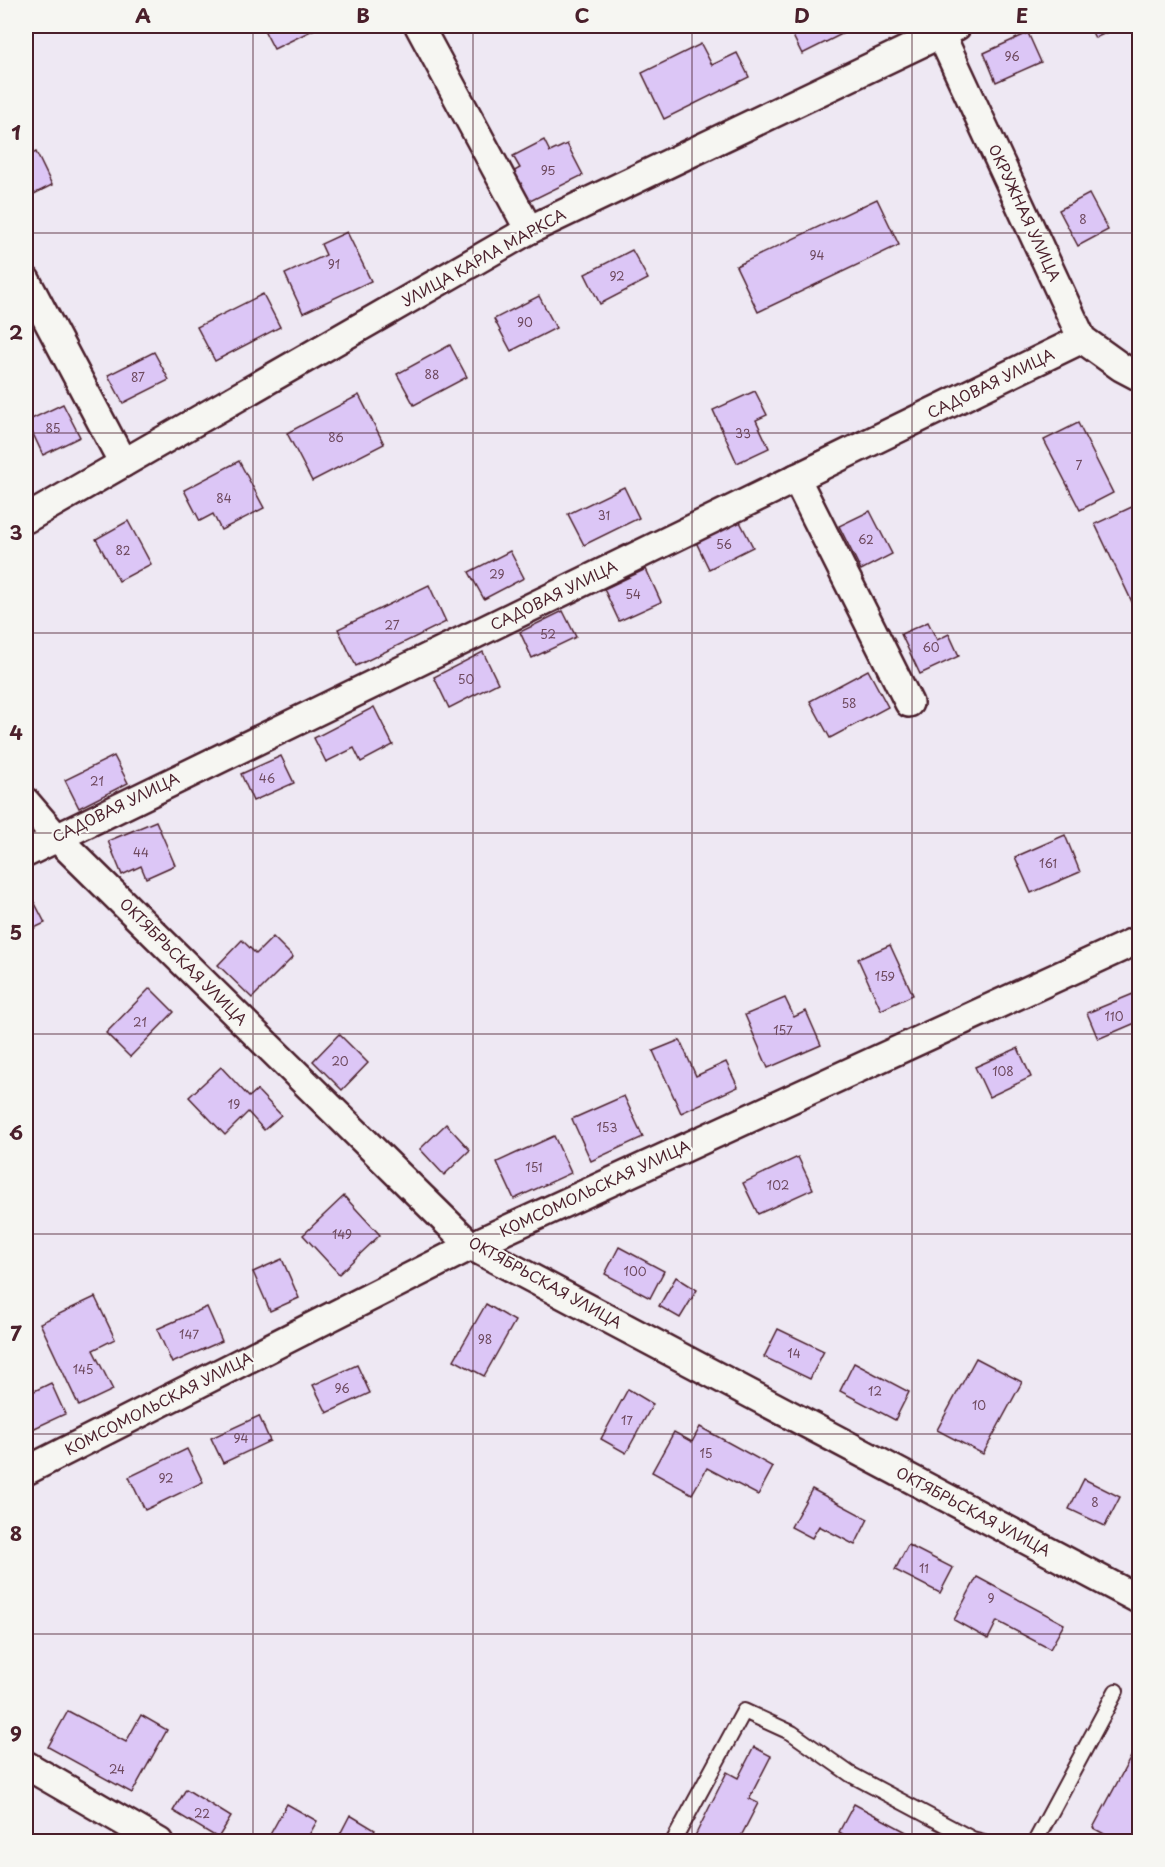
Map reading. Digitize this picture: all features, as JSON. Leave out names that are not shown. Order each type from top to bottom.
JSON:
[{"type":"street","points":[[419,26],[529,230]]},
{"type":"street","name":"УЛИЦА КАРЛА МАРКСА","points":[[26,519],[529,230],[945,28]]},
{"type":"street","name":"ОКРУЖНАЯ УЛИЦА","points":[[945,28],[1082,339],[1121,367],[1140,377]]},
{"type":"street","points":[[26,280],[123,463]]},
{"type":"street","name":"САДОВАЯ УЛИЦА","points":[[26,853],[1082,339]]},
{"type":"street","points":[[796,478],[909,703]]},
{"type":"street","name":"ОКТЯБРЬСКАЯ УЛИЦА","points":[[26,802],[56,837],[471,1246],[1140,1600]]},
{"type":"street","name":"КОМСОМОЛЬСКАЯ УЛИЦА","points":[[26,1472],[471,1246],[1140,939]]},
{"type":"street","points":[[26,1765],[159,1842]]},
{"type":"lane","points":[[1035,1842],[1116,1691]]},
{"type":"lane","points":[[673,1842],[744,1712],[792,1733],[850,1773],[972,1839],[984,1842]]},
{"type":"building","points":[[262,26],[321,26],[274,49]]},
{"type":"building","points":[[788,26],[847,26],[850,30],[802,54]]},
{"type":"building","points":[[1089,26],[1121,26],[1095,38]]},
{"type":"building","points":[[1028,33],[1041,62],[996,82],[984,53]]},
{"type":"building","points":[[701,44],[712,65],[737,53],[749,77],[664,119],[642,73]]},
{"type":"building","points":[[544,140],[550,152],[567,144],[583,175],[526,203],[511,173],[520,168],[513,156]]},
{"type":"building","points":[[36,152],[52,185],[26,198],[26,157]]},
{"type":"building","points":[[1089,194],[1108,230],[1078,246],[1059,210]]},
{"type":"building","points":[[877,199],[899,245],[758,312],[736,266]]},
{"type":"building","points":[[347,232],[371,281],[303,313],[285,274],[326,255],[321,244]]},
{"type":"building","points":[[632,250],[648,279],[600,304],[585,274]]},
{"type":"building","points":[[263,294],[280,327],[215,361],[197,327]]},
{"type":"building","points":[[539,296],[556,328],[511,351],[494,319]]},
{"type":"building","points":[[450,345],[467,377],[414,405],[397,374]]},
{"type":"building","points":[[154,352],[169,380],[123,403],[108,375]]},
{"type":"building","points":[[755,391],[767,415],[756,420],[769,448],[737,463],[713,410]]},
{"type":"building","points":[[359,395],[384,444],[312,481],[287,433]]},
{"type":"building","points":[[63,404],[80,437],[43,455],[27,421]]},
{"type":"building","points":[[1078,423],[1113,493],[1080,510],[1044,440]]},
{"type":"building","points":[[239,461],[264,508],[221,530],[213,514],[200,521],[184,490]]},
{"type":"building","points":[[624,487],[639,518],[584,545],[568,514]]},
{"type":"building","points":[[1134,506],[1140,516],[1140,601],[1133,604],[1095,524]]},
{"type":"building","points":[[870,511],[892,554],[861,570],[839,526]]},
{"type":"building","points":[[739,520],[753,547],[709,569],[696,542]]},
{"type":"building","points":[[128,521],[151,564],[119,581],[96,539]]},
{"type":"building","points":[[510,551],[524,578],[484,599],[469,572]]},
{"type":"building","points":[[646,569],[661,602],[619,621],[604,589]]},
{"type":"building","points":[[429,585],[446,622],[356,666],[338,629]]},
{"type":"building","points":[[563,611],[576,637],[532,658],[520,632]]},
{"type":"building","points":[[928,622],[937,640],[949,634],[959,656],[920,674],[901,634]]},
{"type":"building","points":[[483,652],[498,683],[449,708],[434,677]]},
{"type":"building","points":[[868,670],[888,707],[830,738],[810,701]]},
{"type":"building","points":[[374,707],[393,745],[361,762],[354,748],[326,762],[314,738]]},
{"type":"building","points":[[114,756],[128,783],[79,808],[65,780]]},
{"type":"building","points":[[281,756],[294,783],[253,801],[241,774]]},
{"type":"building","points":[[156,821],[175,865],[146,878],[141,866],[122,875],[108,841]]},
{"type":"building","points":[[1065,835],[1080,872],[1031,893],[1015,857]]},
{"type":"building","points":[[28,890],[45,923],[26,932],[26,891]]},
{"type":"building","points":[[273,937],[293,957],[252,998],[218,965],[242,940],[256,954]]},
{"type":"building","points":[[890,945],[913,995],[881,1010],[858,959]]},
{"type":"building","points":[[150,988],[174,1012],[130,1057],[106,1033]]},
{"type":"building","points":[[1133,994],[1140,1009],[1140,1021],[1098,1039],[1087,1013]]},
{"type":"building","points":[[785,998],[794,1017],[806,1011],[821,1045],[768,1068],[745,1015]]},
{"type":"building","points":[[339,1034],[368,1063],[342,1090],[313,1061]]},
{"type":"building","points":[[680,1040],[696,1076],[726,1062],[738,1087],[681,1113],[653,1051]]},
{"type":"building","points":[[1018,1048],[1031,1077],[989,1097],[975,1067]]},
{"type":"building","points":[[221,1067],[249,1097],[257,1090],[281,1115],[264,1130],[248,1112],[225,1135],[189,1097]]},
{"type":"building","points":[[624,1096],[643,1137],[591,1161],[572,1119]]},
{"type":"building","points":[[446,1124],[470,1150],[444,1175],[420,1149]]},
{"type":"building","points":[[554,1136],[571,1173],[514,1199],[497,1162]]},
{"type":"building","points":[[798,1157],[813,1189],[758,1214],[743,1183]]},
{"type":"building","points":[[344,1196],[380,1235],[339,1274],[303,1235]]},
{"type":"building","points":[[619,1247],[664,1271],[650,1298],[605,1274]]},
{"type":"building","points":[[282,1259],[299,1298],[270,1311],[253,1272]]},
{"type":"building","points":[[676,1277],[697,1290],[680,1318],[659,1306]]},
{"type":"building","points":[[95,1297],[115,1339],[93,1350],[113,1390],[79,1406],[40,1323]]},
{"type":"building","points":[[486,1304],[515,1321],[484,1376],[454,1360]]},
{"type":"building","points":[[207,1307],[222,1341],[172,1363],[157,1329]]},
{"type":"building","points":[[778,1329],[824,1351],[810,1379],[764,1357]]},
{"type":"building","points":[[976,1358],[1022,1382],[983,1454],[937,1430]]},
{"type":"building","points":[[854,1363],[909,1392],[895,1420],[840,1391]]},
{"type":"building","points":[[357,1365],[370,1393],[327,1413],[313,1385]]},
{"type":"building","points":[[51,1383],[65,1414],[26,1432],[26,1395]]},
{"type":"building","points":[[628,1389],[653,1404],[626,1453],[601,1439]]},
{"type":"building","points":[[259,1416],[270,1441],[223,1463],[211,1438]]},
{"type":"building","points":[[700,1427],[773,1467],[758,1495],[707,1468],[692,1494],[652,1472],[674,1432],[692,1442]]},
{"type":"building","points":[[187,1449],[203,1482],[145,1510],[129,1477]]},
{"type":"building","points":[[1084,1479],[1120,1497],[1105,1526],[1069,1509]]},
{"type":"building","points":[[812,1489],[868,1519],[855,1545],[819,1526],[812,1538],[791,1527]]},
{"type":"building","points":[[908,1545],[953,1568],[940,1593],[895,1570]]},
{"type":"building","points":[[977,1577],[1064,1624],[1050,1649],[997,1621],[988,1639],[954,1620]]},
{"type":"building","points":[[68,1711],[126,1742],[141,1715],[167,1730],[132,1793],[48,1747]]},
{"type":"building","points":[[1140,1740],[1140,1842],[1119,1842],[1093,1828]]},
{"type":"building","points":[[754,1747],[771,1756],[749,1799],[758,1803],[738,1842],[692,1842],[727,1772],[738,1778]]},
{"type":"building","points":[[186,1789],[231,1817],[218,1838],[173,1811]]},
{"type":"building","points":[[287,1804],[317,1821],[305,1842],[266,1842]]},
{"type":"building","points":[[854,1804],[925,1842],[856,1842],[839,1832]]},
{"type":"building","points":[[350,1815],[375,1830],[368,1842],[336,1842]]}]
